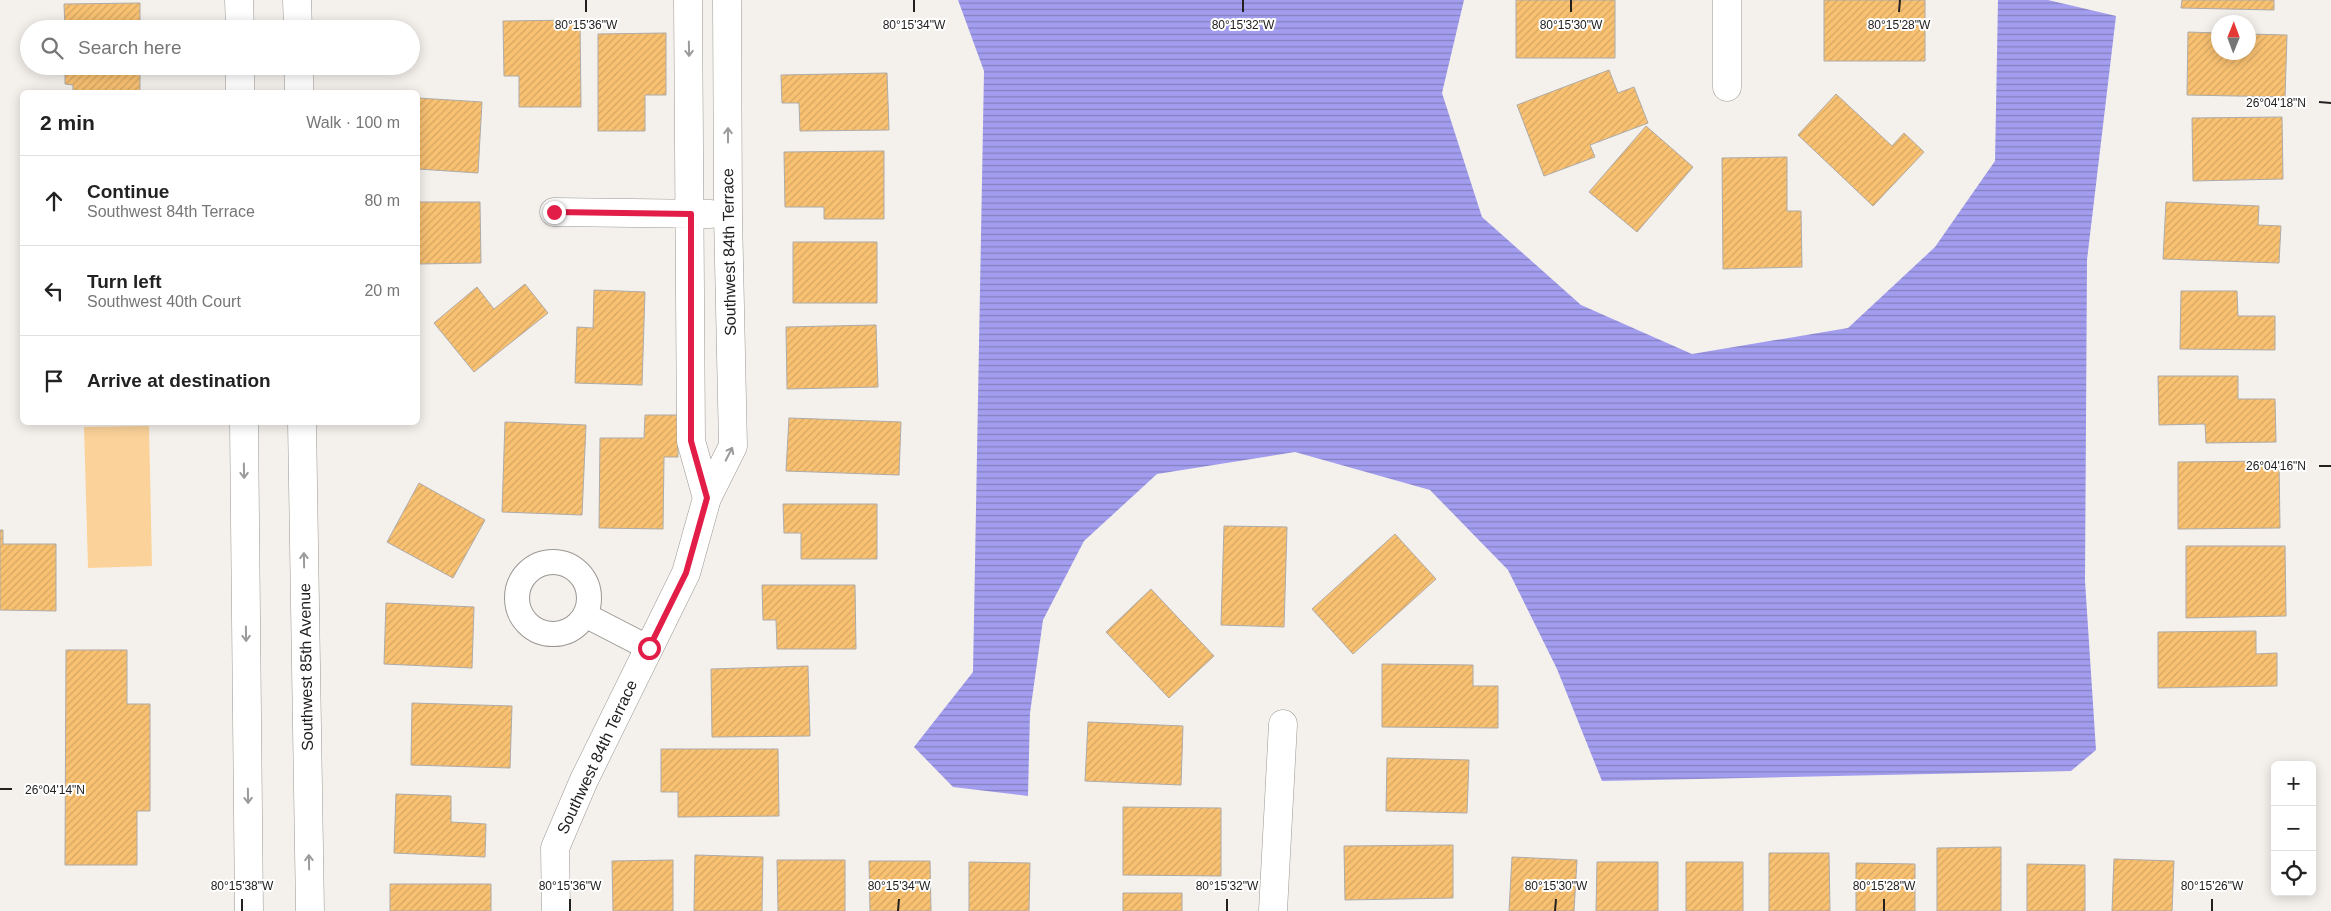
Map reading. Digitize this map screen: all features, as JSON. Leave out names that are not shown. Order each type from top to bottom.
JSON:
[{"type":"street","points":[[239,0],[240,20]]},
{"type":"street","points":[[297,0],[298,20]]},
{"type":"street","points":[[688,0],[691,214],[691,441],[707,498]]},
{"type":"street","name":"Southwest 84th Terrace","points":[[556,911],[555,848],[584,780],[686,573],[707,498],[733,446],[728,214],[727,0]]},
{"type":"street","points":[[1727,0],[1727,87]]},
{"type":"street","points":[[240,75],[240,90]]},
{"type":"street","points":[[299,75],[299,90]]},
{"type":"street","points":[[554,212],[728,214]]},
{"type":"street","points":[[244,425],[249,911]]},
{"type":"street","name":"Southwest 85th Avenue","points":[[302,425],[310,911]]},
{"type":"street","points":[[1273,911],[1283,724]]},
{"type":"lane","points":[[585,615],[649,648]]},
{"type":"shaded area","points":[[958,0],[1464,0],[1442,93],[1482,217],[1581,305],[1692,354],[1848,328],[1935,247],[1995,161],[1998,0],[2048,0],[2116,16],[2087,260],[2085,581],[2096,750],[2071,771],[1602,781],[1557,669],[1508,570],[1430,490],[1295,452],[1157,474],[1084,541],[1043,620],[1030,713],[1028,796],[953,787],[914,747],[973,672],[984,71]]},
{"type":"shaded area","points":[[149,426],[152,566],[88,568],[84,427]]},
{"type":"building","points":[[1516,0],[1615,0],[1615,58],[1516,58]]},
{"type":"building","points":[[1824,0],[1925,0],[1925,61],[1824,61]]},
{"type":"building","points":[[2182,0],[2274,0],[2274,10],[2181,8]]},
{"type":"building","points":[[140,3],[140,20],[65,20],[64,4]]},
{"type":"building","points":[[580,20],[581,107],[519,107],[519,76],[504,76],[503,21]]},
{"type":"building","points":[[2188,32],[2211,33],[2211,60],[2256,60],[2256,34],[2287,35],[2285,97],[2187,95]]},
{"type":"building","points":[[666,33],[666,95],[645,95],[645,131],[598,131],[598,34]]},
{"type":"building","points":[[1609,70],[1618,93],[1634,87],[1648,123],[1590,145],[1595,157],[1544,176],[1517,105]]},
{"type":"building","points":[[887,73],[889,130],[800,131],[799,103],[782,103],[781,75]]},
{"type":"building","points":[[65,75],[140,75],[140,90],[73,90],[73,85],[65,84]]},
{"type":"building","points":[[1836,94],[1892,146],[1904,133],[1924,152],[1873,206],[1798,135]]},
{"type":"building","points":[[420,98],[482,102],[478,173],[420,169]]},
{"type":"building","points":[[2282,117],[2283,179],[2193,181],[2192,118]]},
{"type":"building","points":[[1646,126],[1693,167],[1637,232],[1589,192]]},
{"type":"building","points":[[884,151],[884,219],[824,219],[824,207],[785,207],[784,152]]},
{"type":"building","points":[[1787,157],[1787,211],[1801,211],[1802,267],[1723,269],[1722,158]]},
{"type":"building","points":[[420,202],[480,202],[481,263],[420,264]]},
{"type":"building","points":[[2166,202],[2259,206],[2258,225],[2281,226],[2279,263],[2163,259]]},
{"type":"building","points":[[793,242],[877,242],[877,303],[793,303]]},
{"type":"building","points":[[525,284],[548,313],[474,372],[434,323],[477,287],[494,309]]},
{"type":"building","points":[[594,290],[645,292],[642,385],[575,383],[577,327],[593,328]]},
{"type":"building","points":[[2181,291],[2237,291],[2238,316],[2275,316],[2275,350],[2180,349]]},
{"type":"building","points":[[876,325],[878,387],[787,389],[786,327]]},
{"type":"building","points":[[2158,376],[2238,376],[2238,399],[2275,399],[2276,442],[2206,443],[2205,424],[2159,425]]},
{"type":"building","points":[[645,415],[678,415],[678,457],[664,457],[663,529],[599,528],[600,438],[644,438]]},
{"type":"building","points":[[789,418],[901,422],[899,475],[786,471]]},
{"type":"building","points":[[505,422],[586,425],[582,515],[502,512]]},
{"type":"building","points":[[2279,461],[2280,528],[2178,529],[2178,462]]},
{"type":"building","points":[[419,483],[485,520],[453,578],[387,542]]},
{"type":"building","points":[[783,504],[877,504],[877,559],[801,559],[801,533],[784,533]]},
{"type":"building","points":[[1224,526],[1287,527],[1284,627],[1221,625]]},
{"type":"building","points":[[0,530],[3,530],[3,544],[56,544],[56,611],[0,610]]},
{"type":"building","points":[[1395,534],[1436,579],[1353,654],[1312,609]]},
{"type":"building","points":[[2186,546],[2285,546],[2286,616],[2186,618]]},
{"type":"building","points":[[762,585],[855,585],[856,649],[777,649],[776,620],[763,620]]},
{"type":"building","points":[[1151,589],[1214,656],[1169,698],[1106,632]]},
{"type":"building","points":[[386,603],[474,607],[472,668],[384,664]]},
{"type":"building","points":[[2256,631],[2256,654],[2277,653],[2277,686],[2158,688],[2158,632]]},
{"type":"building","points":[[66,650],[127,650],[127,704],[150,704],[150,811],[137,811],[137,865],[65,865]]},
{"type":"building","points":[[1382,664],[1473,665],[1473,686],[1498,686],[1498,728],[1382,727]]},
{"type":"building","points":[[808,666],[810,736],[712,737],[711,669]]},
{"type":"building","points":[[412,703],[512,706],[510,768],[411,765]]},
{"type":"building","points":[[1088,722],[1183,726],[1181,785],[1085,781]]},
{"type":"building","points":[[661,749],[778,749],[779,816],[678,817],[678,792],[661,792]]},
{"type":"building","points":[[1387,758],[1469,760],[1467,813],[1386,811]]},
{"type":"building","points":[[396,794],[451,796],[451,822],[486,824],[485,857],[394,853]]},
{"type":"building","points":[[1123,807],[1221,808],[1221,876],[1123,875]]},
{"type":"building","points":[[1453,845],[1453,898],[1345,900],[1344,846]]},
{"type":"building","points":[[2001,847],[2001,911],[1937,911],[1937,848]]},
{"type":"building","points":[[1769,853],[1829,853],[1830,911],[1769,911]]},
{"type":"building","points":[[695,855],[763,857],[762,911],[694,911]]},
{"type":"building","points":[[1512,857],[1577,860],[1574,911],[1509,911]]},
{"type":"building","points":[[2114,859],[2174,861],[2172,911],[2112,911]]},
{"type":"building","points":[[673,860],[673,911],[613,911],[612,861]]},
{"type":"building","points":[[777,860],[845,860],[845,911],[778,911]]},
{"type":"building","points":[[869,861],[930,861],[931,911],[870,911]]},
{"type":"building","points":[[969,862],[1030,863],[1029,911],[969,911]]},
{"type":"building","points":[[1597,862],[1658,862],[1658,911],[1596,911]]},
{"type":"building","points":[[1686,862],[1743,862],[1743,911],[1686,911]]},
{"type":"building","points":[[1856,863],[1915,864],[1915,911],[1856,911]]},
{"type":"building","points":[[2027,864],[2085,865],[2085,911],[2027,911]]},
{"type":"building","points":[[390,884],[491,884],[491,911],[390,911]]},
{"type":"building","points":[[1123,893],[1182,893],[1182,911],[1123,911]]},
{"type":"route","points":[[554,212],[691,214],[691,441],[707,498],[686,573],[649,648]]}]
